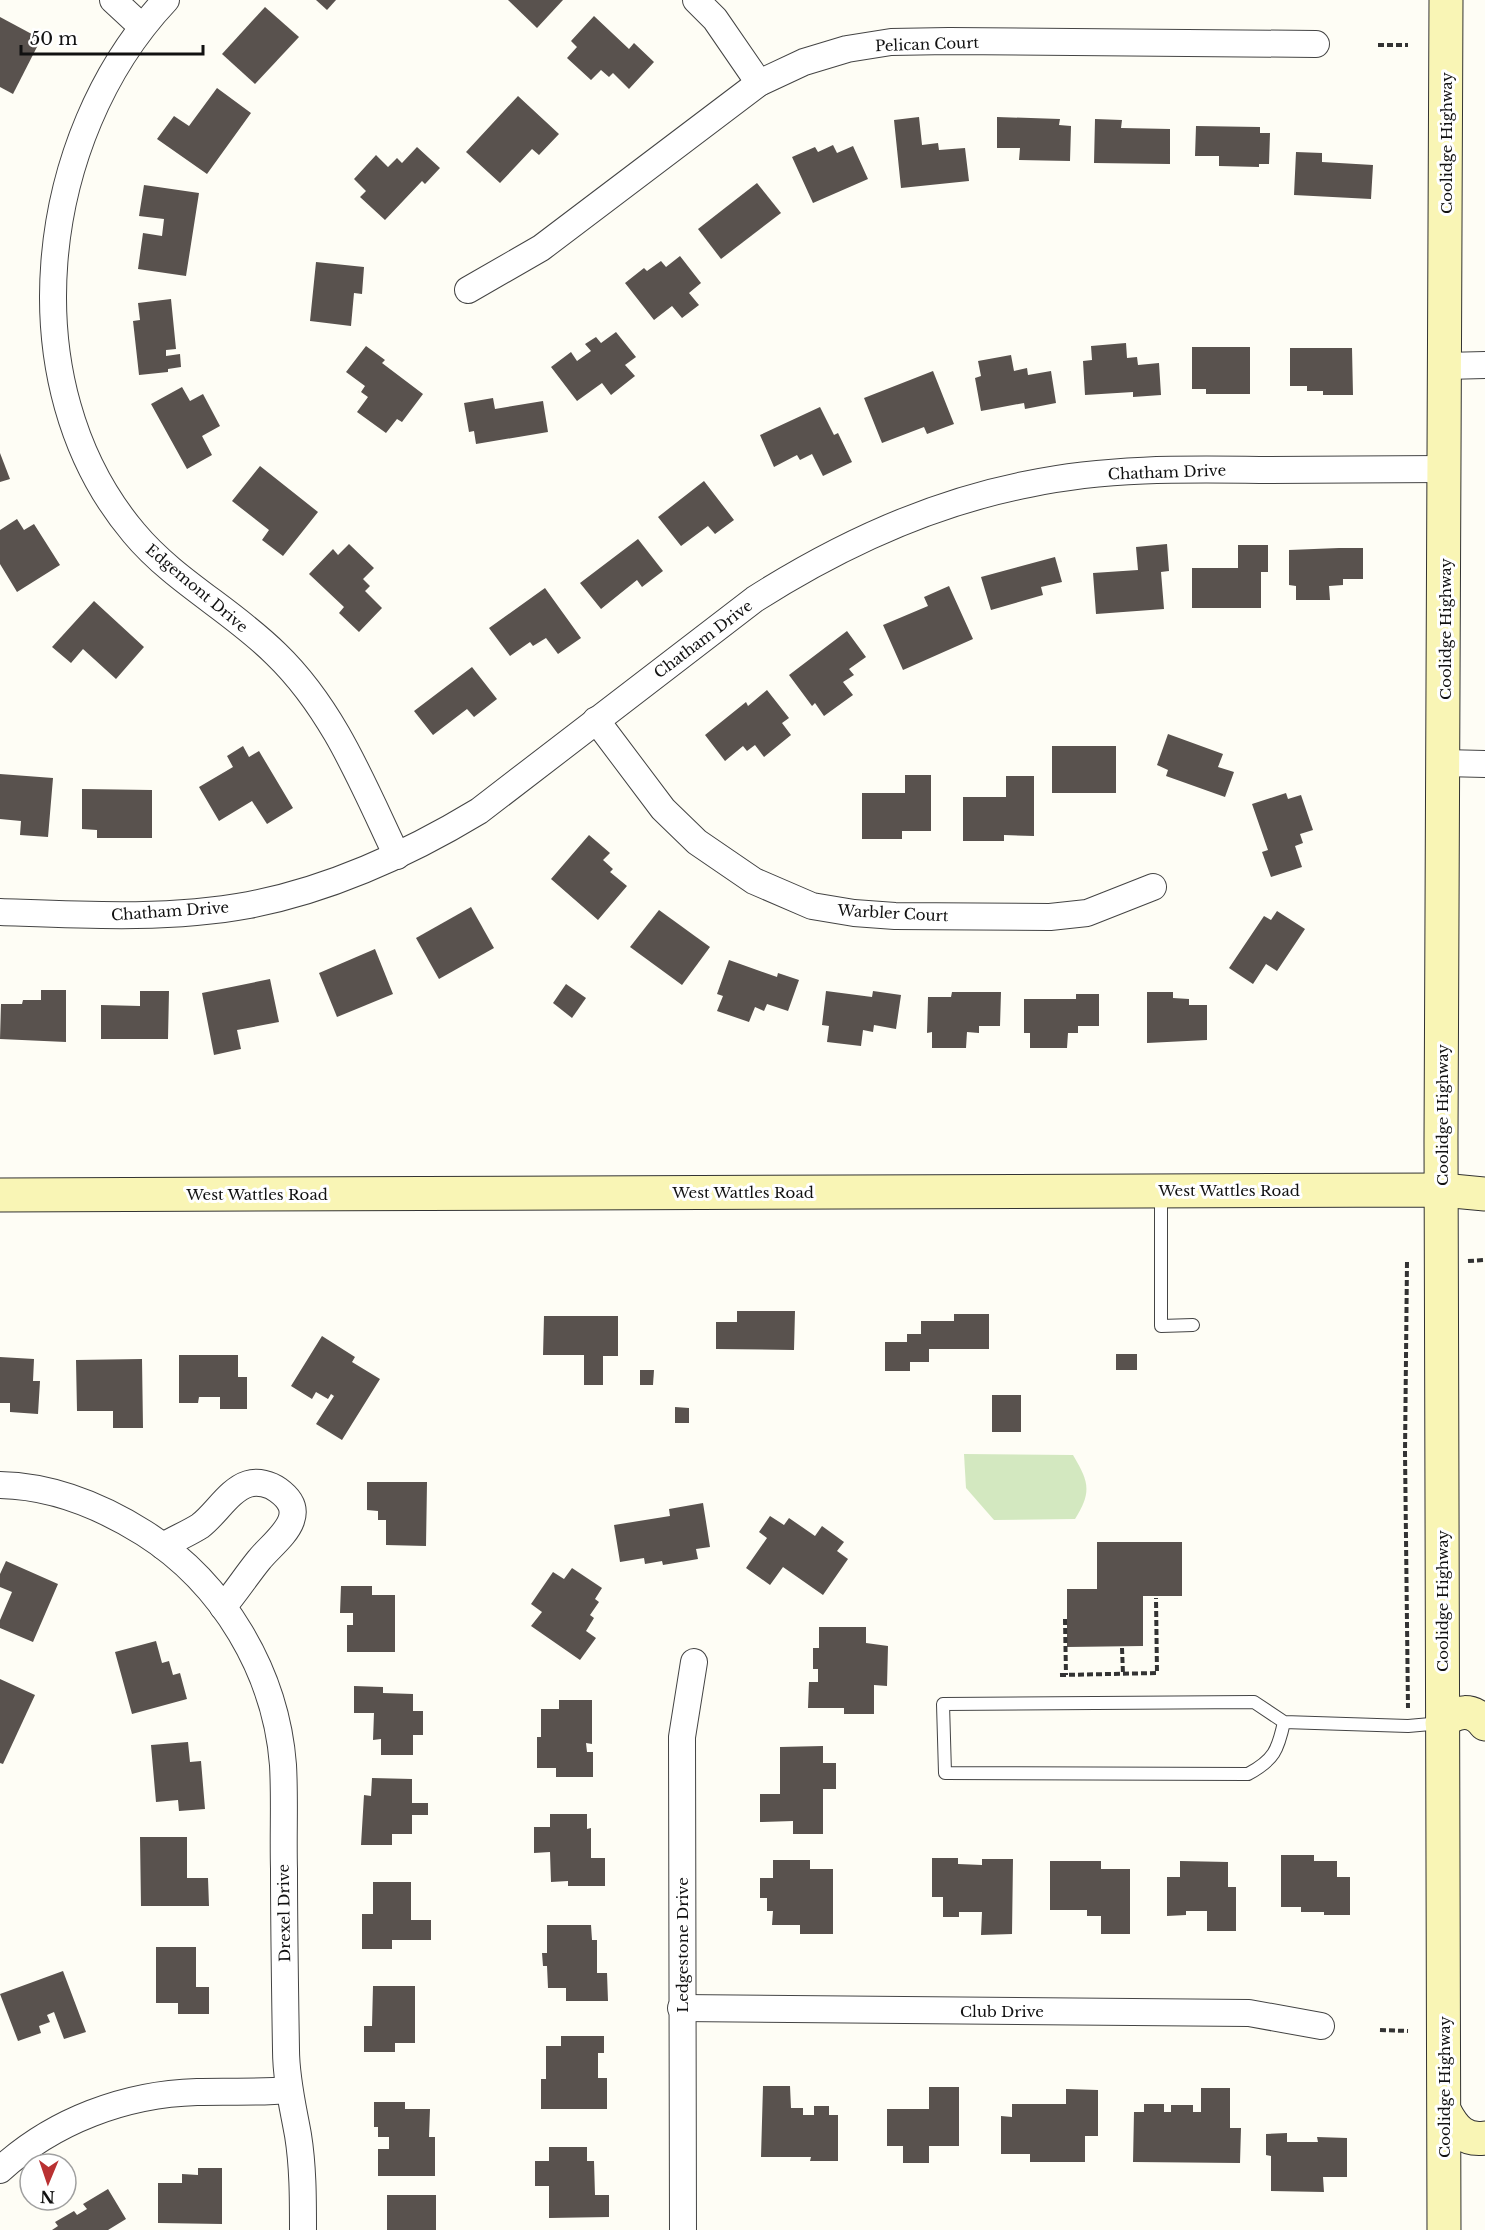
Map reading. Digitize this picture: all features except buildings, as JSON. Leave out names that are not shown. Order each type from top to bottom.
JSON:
[{"type":"main road","name":"Coolidge Highway","points":[[1444,2230],[1442,1190],[1446,0]]},
{"type":"main road","name":"West Wattles Road","points":[[0,1195],[1161,1190],[1442,1190],[1485,1194]]},
{"type":"main road","points":[[1442,1723],[1451,1715],[1459,1712],[1472,1713],[1485,1724]]},
{"type":"main road","points":[[1444,2112],[1453,2128],[1462,2135],[1476,2139],[1485,2138]]},
{"type":"street","points":[[113,0],[141,26]]},
{"type":"street","name":"Edgemont Drive","points":[[166,0],[141,26],[106,81],[84,129],[65,186],[55,247],[53,303],[57,357],[67,403],[81,446],[100,484],[134,533],[165,564],[276,654],[316,701],[342,740],[398,856]]},
{"type":"street","points":[[696,0],[715,19],[759,83]]},
{"type":"street","name":"Pelican Court","points":[[468,290],[541,248],[759,83],[804,62],[847,49],[891,42],[1316,44]]},
{"type":"street","points":[[1445,366],[1485,365]]},
{"type":"street","name":"Chatham Drive","points":[[0,912],[146,914],[193,912],[238,906],[306,891],[364,871],[398,856],[479,811],[755,599],[795,574],[904,520],[968,498],[1029,483],[1146,470],[1446,469]]},
{"type":"street","name":"Warbler Court","points":[[596,720],[663,809],[697,842],[754,881],[812,906],[854,913],[896,916],[1050,917],[1087,913],[1153,886]]},
{"type":"street","points":[[1444,763],[1485,764]]},
{"type":"street","points":[[164,1546],[199,1526],[237,1489],[249,1484],[272,1485],[283,1493],[291,1506],[291,1521],[284,1536],[262,1556],[223,1608]]},
{"type":"street","name":"Drexel Drive","points":[[0,1485],[44,1490],[80,1500],[121,1519],[164,1546],[202,1582],[223,1608],[242,1634],[259,1667],[271,1700],[283,1766],[286,2056],[289,2090],[299,2146],[303,2230]]},
{"type":"street","name":"Ledgestone Drive","points":[[683,2230],[682,1737],[694,1662]]},
{"type":"street","name":"Club Drive","points":[[681,2008],[1249,2013],[1321,2026]]},
{"type":"street","points":[[0,2170],[34,2142],[83,2117],[128,2101],[165,2094],[289,2090]]},
{"type":"lane","points":[[1161,1190],[1161,1326],[1193,1325]]},
{"type":"lane","points":[[1284,1722],[1280,1741],[1271,1759],[1248,1774],[945,1773],[943,1704],[1254,1702],[1284,1722],[1408,1726],[1442,1723]]},
{"type":"path","points":[[1378,45],[1408,45]]},
{"type":"path","points":[[1407,1262],[1408,1726]]},
{"type":"path","points":[[1060,1675],[1157,1673],[1156,1598]]},
{"type":"path","points":[[1065,1619],[1066,1674]]},
{"type":"path","points":[[1122,1648],[1123,1674]]},
{"type":"path","points":[[1380,2030],[1408,2031]]},
{"type":"green space","points":[[964,1454],[1073,1455],[1085,1480],[1084,1501],[1075,1519],[994,1520],[966,1488]]}]
